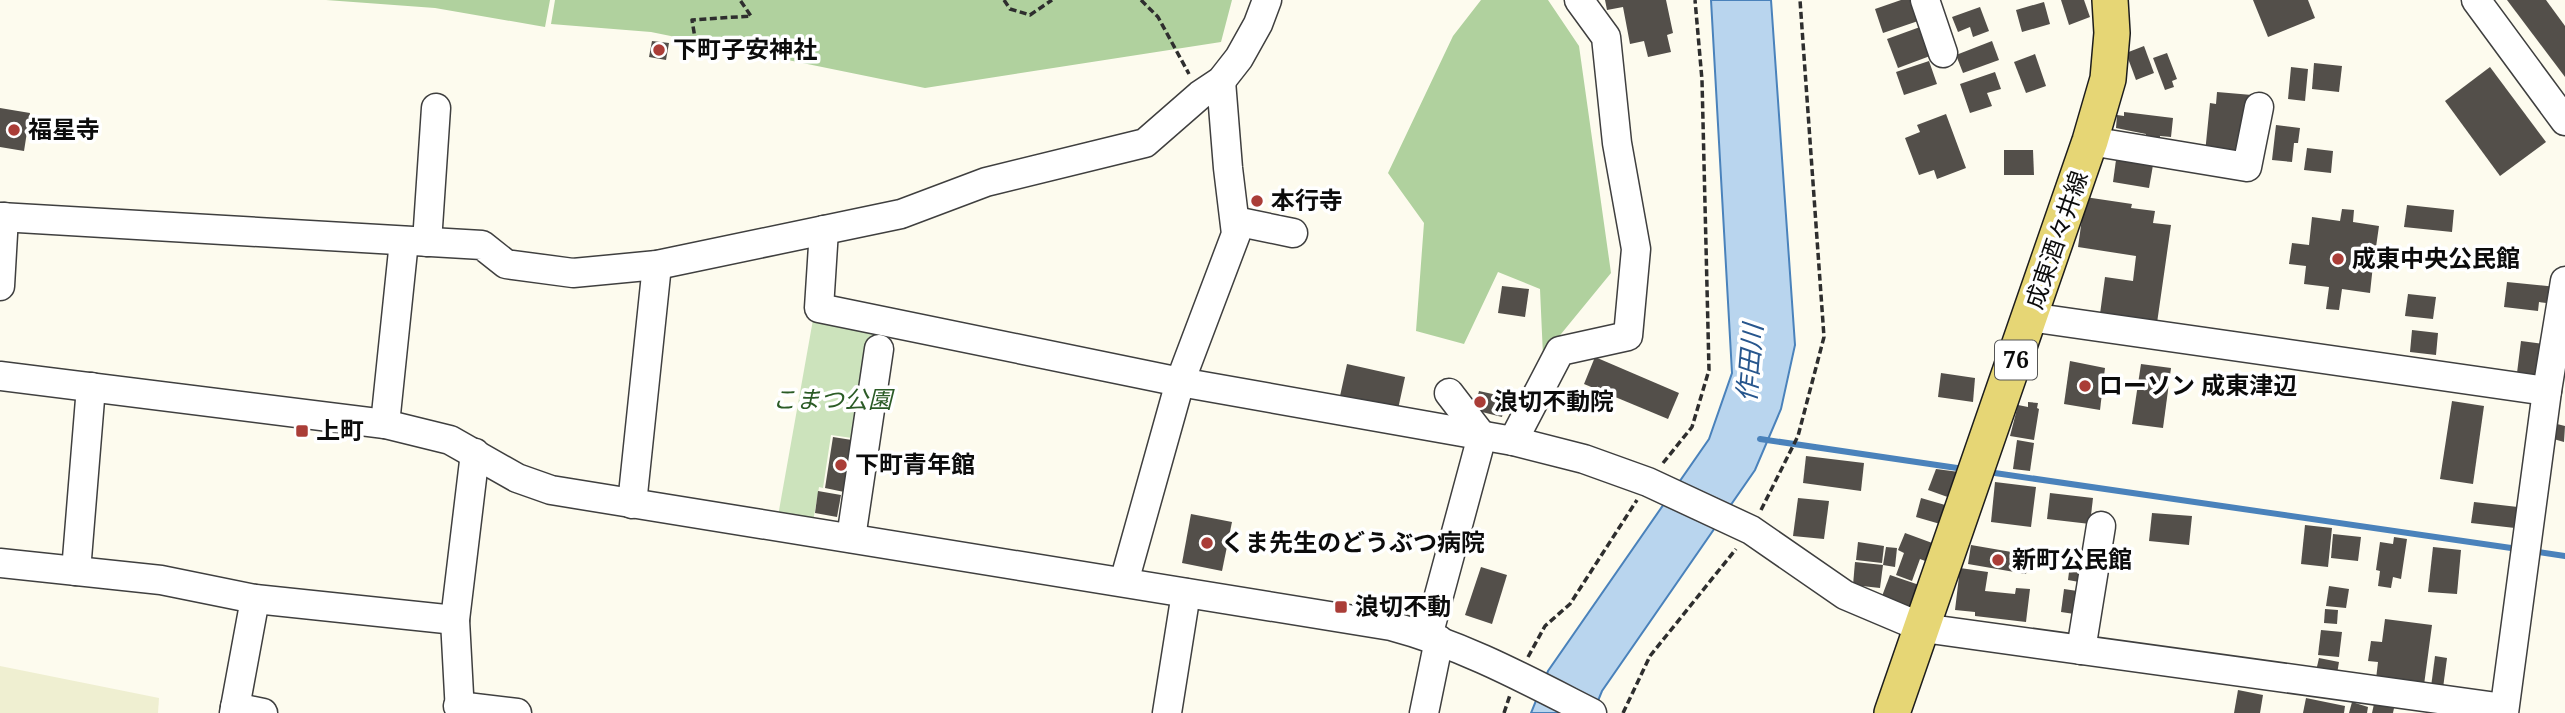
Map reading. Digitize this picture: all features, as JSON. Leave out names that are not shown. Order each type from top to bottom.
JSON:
[{"type":"main road","name":"成東酒々井線","points":[[1892,713],[2090,141],[2108,79],[2112,33],[2110,0]]},
{"type":"street","points":[[0,286],[3,222],[409,246],[482,245],[506,264],[573,273],[657,265],[901,214],[986,182],[1145,143],[1200,96],[1208,83],[1239,58],[1267,0]]},
{"type":"street","points":[[1513,441],[1560,351],[1629,336],[1636,249],[1617,143],[1606,37],[1579,0]]},
{"type":"street","points":[[1925,0],[1943,53]]},
{"type":"street","points":[[2476,0],[2565,121]]},
{"type":"street","points":[[1124,582],[1180,382],[1236,234],[1228,168],[1208,83]]},
{"type":"street","points":[[2090,141],[2247,167],[2259,107]]},
{"type":"street","points":[[385,424],[409,246],[436,108]]},
{"type":"street","points":[[1235,222],[1293,233]]},
{"type":"street","points":[[824,230],[819,308],[1180,382],[1513,441],[1584,459],[1648,482],[1751,530],[1846,595],[1923,628],[2504,710],[2547,391],[2565,281]]},
{"type":"street","points":[[632,504],[657,265]]},
{"type":"street","points":[[2030,317],[2547,391]]},
{"type":"street","points":[[850,538],[879,349]]},
{"type":"street","points":[[0,376],[385,424],[450,440],[517,478],[551,490],[1391,626],[1433,638],[1517,675],[1592,713]]},
{"type":"street","points":[[76,571],[91,387]]},
{"type":"street","points":[[1449,393],[1482,436]]},
{"type":"street","points":[[1424,713],[1433,638],[1482,436]]},
{"type":"street","points":[[475,453],[455,620],[459,709],[517,713]]},
{"type":"street","points":[[2081,650],[2101,526]]},
{"type":"street","points":[[0,563],[161,580],[256,598],[455,620]]},
{"type":"street","points":[[1167,713],[1186,593]]},
{"type":"street","points":[[256,598],[234,710],[263,713]]},
{"type":"path","points":[[691,53],[695,44],[692,20],[751,16],[740,0]]},
{"type":"path","points":[[1004,0],[1010,9],[1030,15],[1052,0]]},
{"type":"path","points":[[1141,0],[1158,17],[1208,83]]},
{"type":"path","points":[[1504,713],[1517,675],[1545,626],[1570,604],[1648,482],[1692,427],[1709,370],[1702,80],[1695,0]]},
{"type":"path","points":[[1623,713],[1650,656],[1751,530],[1798,436],[1824,337],[1800,0]]},
{"type":"green space","points":[[326,0],[550,0],[545,27],[435,8]]},
{"type":"green space","points":[[555,0],[1232,0],[1221,42],[925,88],[651,32],[551,24]]},
{"type":"green space","points":[[1481,0],[1548,0],[1579,46],[1611,273],[1543,356],[1540,289],[1498,272],[1464,344],[1416,331],[1424,223],[1388,173],[1453,36]]},
{"type":"green space","name":"こまつ公園","points":[[814,314],[876,325],[859,439],[831,435],[823,488],[819,487],[813,522],[778,516]]},
{"type":"green space","points":[[0,666],[159,698],[158,713],[0,713]]},
{"type":"water","name":"作田川","points":[[1711,0],[1771,0],[1795,345],[1781,409],[1755,470],[1602,691],[1593,713],[1531,713],[1548,671],[1709,439],[1732,373]]},
{"type":"building","points":[[1605,0],[1666,0],[1673,33],[1667,35],[1671,52],[1648,57],[1644,41],[1630,44],[1623,7],[1607,10]]},
{"type":"building","points":[[1901,0],[1914,0],[1921,20],[1883,33],[1875,9]]},
{"type":"building","points":[[2061,0],[2084,0],[2090,17],[2069,25]]},
{"type":"building","points":[[2253,0],[2308,0],[2315,18],[2268,37]]},
{"type":"building","points":[[2507,0],[2546,0],[2565,26],[2565,77]]},
{"type":"building","points":[[2044,2],[2050,24],[2022,32],[2016,10]]},
{"type":"building","points":[[1980,7],[1989,31],[1973,37],[1970,27],[1958,32],[1952,17]]},
{"type":"building","points":[[1920,27],[1930,56],[1898,68],[1887,39]]},
{"type":"building","name":"下町子安神社","points":[[652,41],[669,43],[666,60],[649,57]]},
{"type":"building","points":[[1992,41],[1999,60],[1963,73],[1956,55]]},
{"type":"building","points":[[2144,46],[2154,73],[2136,80],[2126,53]]},
{"type":"building","points":[[2167,53],[2177,79],[2172,81],[2174,87],[2165,90],[2153,58]]},
{"type":"building","points":[[2035,54],[2046,86],[2026,93],[2014,62]]},
{"type":"building","points":[[1929,61],[1937,84],[1904,95],[1896,72]]},
{"type":"building","points":[[2314,63],[2342,66],[2339,92],[2312,89]]},
{"type":"building","points":[[2291,67],[2308,69],[2305,101],[2288,99]]},
{"type":"building","points":[[2490,67],[2546,142],[2500,176],[2445,101]]},
{"type":"building","points":[[1995,72],[2001,89],[1987,93],[1992,106],[1970,113],[1960,84]]},
{"type":"building","points":[[2217,92],[2252,95],[2248,133],[2240,157],[2205,153],[2210,103],[2216,104]]},
{"type":"building","name":"福星寺","points":[[0,108],[30,113],[24,151],[0,147]]},
{"type":"building","points":[[2124,112],[2173,118],[2171,137],[2160,136],[2160,140],[2146,139],[2146,134],[2116,128],[2117,115],[2124,116]]},
{"type":"building","points":[[1946,114],[1966,168],[1937,179],[1934,170],[1919,175],[1905,138],[1920,132],[1917,125]]},
{"type":"building","points":[[2276,125],[2300,128],[2298,143],[2294,143],[2292,162],[2272,160]]},
{"type":"building","points":[[2307,148],[2333,151],[2331,173],[2304,170]]},
{"type":"building","points":[[2004,150],[2033,150],[2034,175],[2004,175]]},
{"type":"building","points":[[2116,160],[2153,165],[2149,188],[2113,182]]},
{"type":"building","points":[[2085,197],[2132,204],[2131,208],[2155,211],[2153,223],[2171,225],[2157,323],[2100,314],[2105,277],[2133,281],[2136,256],[2078,247]]},
{"type":"building","points":[[2407,205],[2454,210],[2452,232],[2404,227]]},
{"type":"building","name":"成東中央公民館","points":[[2342,209],[2354,210],[2353,222],[2379,226],[2375,254],[2387,255],[2385,267],[2373,265],[2370,293],[2342,289],[2339,310],[2326,309],[2329,287],[2304,284],[2306,266],[2289,264],[2292,243],[2309,245],[2312,217],[2340,221]]},
{"type":"building","points":[[2507,282],[2557,287],[2555,304],[2539,302],[2538,311],[2504,307]]},
{"type":"building","points":[[1502,286],[1529,289],[1525,317],[1498,313]]},
{"type":"building","points":[[2408,294],[2436,297],[2433,319],[2405,316]]},
{"type":"building","points":[[2412,330],[2438,333],[2436,355],[2410,352]]},
{"type":"building","points":[[2521,341],[2543,344],[2539,376],[2517,373]]},
{"type":"building","points":[[1595,357],[1679,393],[1668,419],[1584,384]]},
{"type":"building","name":"ローソン 成東津辺","points":[[2070,361],[2105,368],[2100,410],[2064,404]]},
{"type":"building","points":[[1347,364],[1405,377],[1398,409],[1340,396]]},
{"type":"building","points":[[2141,364],[2171,368],[2163,428],[2132,424]]},
{"type":"building","points":[[1941,373],[1975,378],[1973,402],[1938,397]]},
{"type":"building","points":[[1479,391],[1506,397],[1502,417],[1474,410]]},
{"type":"building","points":[[2452,401],[2484,406],[2473,484],[2440,479]]},
{"type":"building","points":[[2028,402],[2038,403],[2039,409],[2034,440],[2010,436],[2018,405],[2028,407]]},
{"type":"building","points":[[2553,423],[2565,426],[2564,442],[2550,438]]},
{"type":"building","name":"下町青年館","points":[[833,437],[858,441],[849,493],[825,488]]},
{"type":"building","points":[[2017,440],[2034,443],[2030,471],[2013,469]]},
{"type":"building","points":[[1806,456],[1864,463],[1861,491],[1803,483]]},
{"type":"building","points":[[1936,469],[1967,473],[1956,500],[1928,490]]},
{"type":"building","points":[[1995,482],[2036,487],[2031,527],[1991,522]]},
{"type":"building","points":[[818,491],[841,495],[837,517],[815,513]]},
{"type":"building","points":[[2050,493],[2093,498],[2090,524],[2047,519]]},
{"type":"building","points":[[1798,498],[1829,501],[1824,539],[1793,536]]},
{"type":"building","points":[[1921,498],[1952,507],[1947,526],[1916,517]]},
{"type":"building","points":[[2474,502],[2518,507],[2515,528],[2471,523]]},
{"type":"building","points":[[2152,513],[2192,516],[2189,545],[2149,541]]},
{"type":"building","name":"くま先生のどうぶつ病院","points":[[1191,514],[1232,522],[1222,571],[1182,563]]},
{"type":"building","points":[[2305,525],[2332,528],[2328,567],[2301,564]]},
{"type":"building","points":[[1905,533],[1935,544],[1928,562],[1920,559],[1912,581],[1896,575],[1904,553],[1898,550]]},
{"type":"building","points":[[2333,534],[2361,537],[2358,561],[2331,558]]},
{"type":"building","points":[[2394,537],[2407,539],[2401,579],[2393,577],[2391,588],[2378,586],[2380,571],[2376,570],[2380,542],[2393,544]]},
{"type":"building","points":[[1858,542],[1884,546],[1882,563],[1856,560]]},
{"type":"building","name":"新町公民館","points":[[1971,545],[2029,555],[2026,574],[1968,564]]},
{"type":"building","points":[[1886,547],[1897,548],[1895,567],[1883,565]]},
{"type":"building","points":[[2433,547],[2461,550],[2457,594],[2428,592]]},
{"type":"building","points":[[2072,548],[2089,551],[2085,583],[2068,580]]},
{"type":"building","points":[[1855,562],[1883,565],[1880,588],[1853,585]]},
{"type":"building","points":[[1481,567],[1507,575],[1492,624],[1465,615]]},
{"type":"building","points":[[1960,568],[1988,572],[1985,591],[2015,594],[2016,588],[2030,589],[2026,622],[1975,616],[1975,612],[1955,610]]},
{"type":"building","points":[[1890,575],[1925,587],[1914,617],[1879,604]]},
{"type":"building","points":[[2329,586],[2349,589],[2346,608],[2326,606]]},
{"type":"building","points":[[2064,589],[2084,592],[2081,615],[2061,612]]},
{"type":"building","points":[[2325,609],[2338,610],[2337,624],[2324,623]]},
{"type":"building","points":[[2385,619],[2432,625],[2424,685],[2376,679],[2378,662],[2368,661],[2371,641],[2382,642]]},
{"type":"building","points":[[2321,630],[2342,632],[2339,657],[2318,655]]},
{"type":"building","points":[[2435,656],[2447,658],[2443,688],[2431,687]]},
{"type":"building","points":[[2319,658],[2339,662],[2337,674],[2316,671]]},
{"type":"building","points":[[2238,690],[2263,695],[2260,713],[2234,713]]},
{"type":"building","points":[[2306,698],[2345,706],[2344,713],[2303,713]]},
{"type":"building","points":[[2352,702],[2368,707],[2367,713],[2349,713]]},
{"type":"building","points":[[2374,704],[2394,708],[2393,713],[2372,713]]},
{"type":"waterway","points":[[1760,439],[1964,469]]},
{"type":"waterway","points":[[1988,472],[2518,549]]},
{"type":"waterway","points":[[2532,551],[2565,556]]},
{"type":"place","name":"下町子安神社","points":[[659,50]]},
{"type":"place","name":"福星寺","points":[[14,130]]},
{"type":"place","name":"本行寺","points":[[1257,201]]},
{"type":"place","name":"成東中央公民館","points":[[2338,259]]},
{"type":"place","name":"ローソン 成東津辺","points":[[2085,386]]},
{"type":"place","name":"浪切不動院","points":[[1480,402]]},
{"type":"place","name":"上町","points":[[302,431]]},
{"type":"place","name":"下町青年館","points":[[841,465]]},
{"type":"place","name":"くま先生のどうぶつ病院","points":[[1207,543]]},
{"type":"place","name":"新町公民館","points":[[1998,560]]},
{"type":"place","name":"浪切不動","points":[[1341,607]]}]
